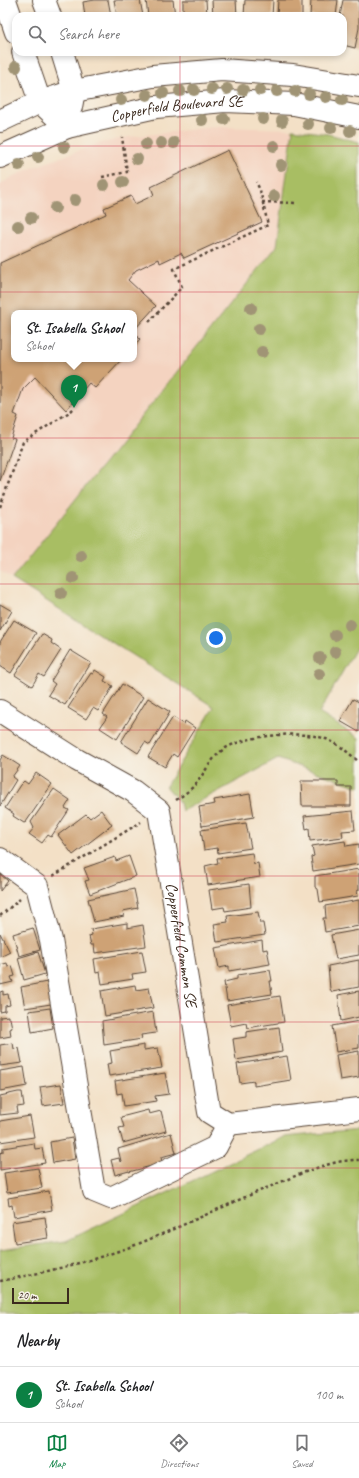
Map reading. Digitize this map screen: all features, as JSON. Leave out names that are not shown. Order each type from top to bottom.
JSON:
[{"type":"street","points":[[5,0],[12,20]]},
{"type":"street","points":[[44,0],[48,12]]},
{"type":"street","points":[[24,56],[40,102],[67,127]]},
{"type":"street","points":[[63,56],[74,91],[67,127]]},
{"type":"street","name":"Copperfield Boulevard SE","points":[[0,121],[40,102],[74,91],[153,76],[222,70],[293,75],[359,86]]},
{"type":"street","name":"Copperfield Boulevard SE","points":[[0,157],[67,127],[156,107],[225,101],[294,104],[359,117]]},
{"type":"street","name":"Copperfield Common SE","points":[[0,711],[77,760],[133,790],[159,811],[208,1112],[228,1124]]},
{"type":"street","points":[[0,859],[37,886],[51,940],[94,1191],[111,1198],[216,1147],[228,1124],[359,1109]]},
{"type":"path","points":[[102,177],[127,172],[122,137]]},
{"type":"path","points":[[149,322],[182,287],[174,269],[268,225],[260,190],[256,182]]},
{"type":"path","points":[[262,202],[298,203]]},
{"type":"path","points":[[0,507],[23,442],[75,407]]},
{"type":"path","points":[[0,1281],[77,1265],[137,1244],[280,1182],[319,1168],[348,1160],[359,1160]]},
{"type":"shaded area","points":[[214,127],[293,129],[277,246],[12,579],[0,571],[0,184],[24,171],[97,144],[128,137]]},
{"type":"green space","points":[[293,129],[328,134],[359,142],[359,643],[319,713],[359,738],[359,787],[278,759],[182,811],[180,803],[166,786],[214,707],[12,579],[277,246]]},
{"type":"green space","points":[[359,1130],[359,1314],[0,1314],[0,1250],[66,1241],[284,1137]]},
{"type":"building","points":[[108,0],[110,12],[84,12],[83,2]]},
{"type":"building","points":[[114,0],[140,0],[142,12],[116,12]]},
{"type":"building","points":[[146,0],[173,0],[174,12],[148,12]]},
{"type":"building","points":[[183,0],[206,0],[207,12],[183,12]]},
{"type":"building","points":[[212,0],[236,0],[237,12],[213,12]]},
{"type":"building","points":[[245,0],[273,0],[272,12],[244,12]]},
{"type":"building","points":[[278,0],[302,0],[302,12],[277,12]]},
{"type":"building","points":[[311,0],[338,0],[336,12],[310,12]]},
{"type":"building","points":[[343,0],[359,0],[359,28],[355,48],[347,46],[347,12],[341,12]]},
{"type":"building","points":[[228,150],[262,222],[184,258],[181,253],[160,263],[159,259],[136,270],[128,280],[156,306],[137,327],[137,310],[11,310],[11,362],[119,362],[95,388],[89,383],[66,410],[35,377],[23,389],[14,414],[18,416],[11,438],[15,439],[0,481],[0,263],[106,214],[104,208],[131,196],[135,204],[154,195],[151,187]]},
{"type":"building","points":[[0,604],[12,611],[0,631]]},
{"type":"building","points":[[14,620],[36,633],[11,673],[0,666],[0,642]]},
{"type":"building","points":[[42,634],[52,640],[51,643],[61,650],[44,677],[39,674],[32,686],[15,675]]},
{"type":"building","points":[[70,650],[91,663],[65,705],[48,695],[55,684],[51,681]]},
{"type":"building","points":[[95,670],[106,677],[104,681],[113,686],[98,711],[93,708],[86,719],[68,708],[91,673],[93,674]]},
{"type":"building","points":[[122,684],[143,697],[117,739],[100,728],[107,717],[103,714]]},
{"type":"building","points":[[148,698],[170,712],[150,745],[145,742],[138,753],[121,742]]},
{"type":"building","points":[[353,699],[359,702],[359,732],[340,721]]},
{"type":"building","points":[[173,717],[184,724],[185,721],[195,728],[177,757],[173,754],[165,767],[148,757]]},
{"type":"building","points":[[3,755],[20,766],[12,777],[16,780],[0,806],[0,760]]},
{"type":"building","points":[[36,773],[52,784],[24,823],[13,816],[14,814],[5,808],[20,785],[24,781],[28,784]]},
{"type":"building","points":[[301,781],[338,781],[338,787],[351,787],[351,806],[302,806]]},
{"type":"building","points":[[54,789],[70,800],[65,808],[69,810],[51,837],[48,835],[42,843],[29,834],[34,828],[31,822]]},
{"type":"building","points":[[250,794],[254,817],[202,826],[199,807],[215,804],[214,800]]},
{"type":"building","points":[[101,810],[112,825],[73,855],[58,835],[86,814],[90,818]]},
{"type":"building","points":[[353,811],[355,830],[342,831],[343,837],[310,841],[309,828],[306,829],[304,816]]},
{"type":"building","points":[[246,823],[251,848],[218,853],[217,848],[204,850],[201,830]]},
{"type":"building","points":[[345,841],[346,846],[359,844],[359,864],[313,871],[311,857],[314,856],[312,846]]},
{"type":"building","points":[[252,853],[254,864],[258,863],[260,877],[208,885],[205,866],[218,863],[217,858]]},
{"type":"building","points":[[129,856],[136,876],[90,894],[85,881],[89,880],[84,868],[115,857],[116,861]]},
{"type":"building","points":[[359,869],[358,896],[320,902],[318,889],[315,887],[315,876]]},
{"type":"building","points":[[0,874],[8,881],[0,891]]},
{"type":"building","points":[[249,884],[251,907],[225,911],[224,907],[212,909],[209,890]]},
{"type":"building","points":[[134,889],[138,908],[123,911],[124,916],[94,922],[88,899]]},
{"type":"building","points":[[359,900],[359,926],[325,932],[323,918],[326,918],[325,906]]},
{"type":"building","points":[[258,912],[260,923],[263,923],[265,935],[217,942],[214,924],[228,922],[227,916]]},
{"type":"building","points":[[127,923],[127,928],[143,925],[146,946],[95,953],[94,945],[91,945],[89,936],[92,935],[91,929]]},
{"type":"building","points":[[33,928],[40,950],[19,956],[13,934]]},
{"type":"building","points":[[359,930],[359,955],[336,959],[331,935]]},
{"type":"building","points":[[0,933],[10,952],[0,957]]},
{"type":"building","points":[[262,940],[263,950],[267,949],[270,964],[229,971],[229,966],[219,968],[215,948]]},
{"type":"building","points":[[142,951],[146,972],[132,974],[133,979],[102,984],[100,972],[96,973],[94,959]]},
{"type":"building","points":[[38,952],[45,974],[24,980],[18,958]]},
{"type":"building","points":[[359,960],[359,987],[332,992],[330,989],[328,966]]},
{"type":"building","points":[[7,963],[8,967],[12,966],[15,976],[11,977],[13,982],[0,985],[0,965]]},
{"type":"building","points":[[270,970],[272,994],[227,1001],[224,982],[237,979],[237,975]]},
{"type":"building","points":[[47,982],[51,1004],[25,1008],[21,987]]},
{"type":"building","points":[[135,985],[136,990],[149,988],[153,1008],[105,1016],[101,991]]},
{"type":"building","points":[[3,991],[3,995],[8,994],[10,1005],[5,1006],[5,1011],[0,1012],[0,992]]},
{"type":"building","points":[[359,991],[359,1017],[341,1021],[338,995]]},
{"type":"building","points":[[280,996],[284,1022],[247,1028],[246,1023],[231,1026],[227,1005]]},
{"type":"building","points":[[50,1008],[53,1028],[32,1032],[29,1011]]},
{"type":"building","points":[[153,1012],[156,1033],[141,1035],[142,1039],[104,1045],[102,1021]]},
{"type":"building","points":[[8,1016],[8,1018],[10,1018],[12,1028],[10,1029],[11,1036],[0,1038],[0,1017]]},
{"type":"building","points":[[359,1021],[359,1048],[336,1052],[332,1026]]},
{"type":"building","points":[[279,1027],[282,1052],[236,1060],[233,1039],[246,1037],[246,1032]]},
{"type":"building","points":[[13,1043],[14,1049],[19,1048],[22,1063],[0,1066],[0,1045]]},
{"type":"building","points":[[144,1045],[144,1050],[158,1048],[162,1068],[109,1076],[107,1064],[112,1063],[110,1051]]},
{"type":"building","points":[[359,1051],[359,1077],[340,1080],[336,1055]]},
{"type":"building","points":[[287,1056],[291,1080],[254,1086],[254,1081],[240,1083],[237,1064]]},
{"type":"building","points":[[24,1067],[27,1086],[0,1091],[0,1071]]},
{"type":"building","points":[[165,1073],[169,1094],[155,1096],[156,1101],[124,1106],[122,1093],[117,1094],[115,1081]]},
{"type":"building","points":[[61,1084],[64,1103],[43,1106],[40,1087]]},
{"type":"building","points":[[22,1092],[24,1106],[17,1107],[18,1113],[0,1115],[0,1096]]},
{"type":"building","points":[[148,1110],[149,1114],[161,1111],[166,1131],[123,1143],[119,1128],[124,1127],[121,1117]]},
{"type":"building","points":[[30,1116],[34,1137],[0,1142],[0,1121]]},
{"type":"building","points":[[171,1133],[176,1153],[161,1157],[162,1163],[115,1175],[111,1160],[119,1158],[120,1162],[121,1161],[118,1149]]},
{"type":"building","points":[[72,1138],[75,1159],[53,1163],[50,1142]]},
{"type":"building","points":[[34,1143],[35,1149],[42,1148],[45,1163],[0,1170],[0,1153],[3,1152],[3,1148]]},
{"type":"building","points":[[38,1168],[42,1188],[7,1193],[4,1173]]},
{"type":"building","points":[[49,1191],[52,1210],[14,1217],[12,1205],[9,1206],[8,1198]]},
{"type":"building","points":[[45,1217],[48,1238],[15,1243],[12,1222]]},
{"type":"place","name":"St. Isabella School","points":[[74,408]]}]
